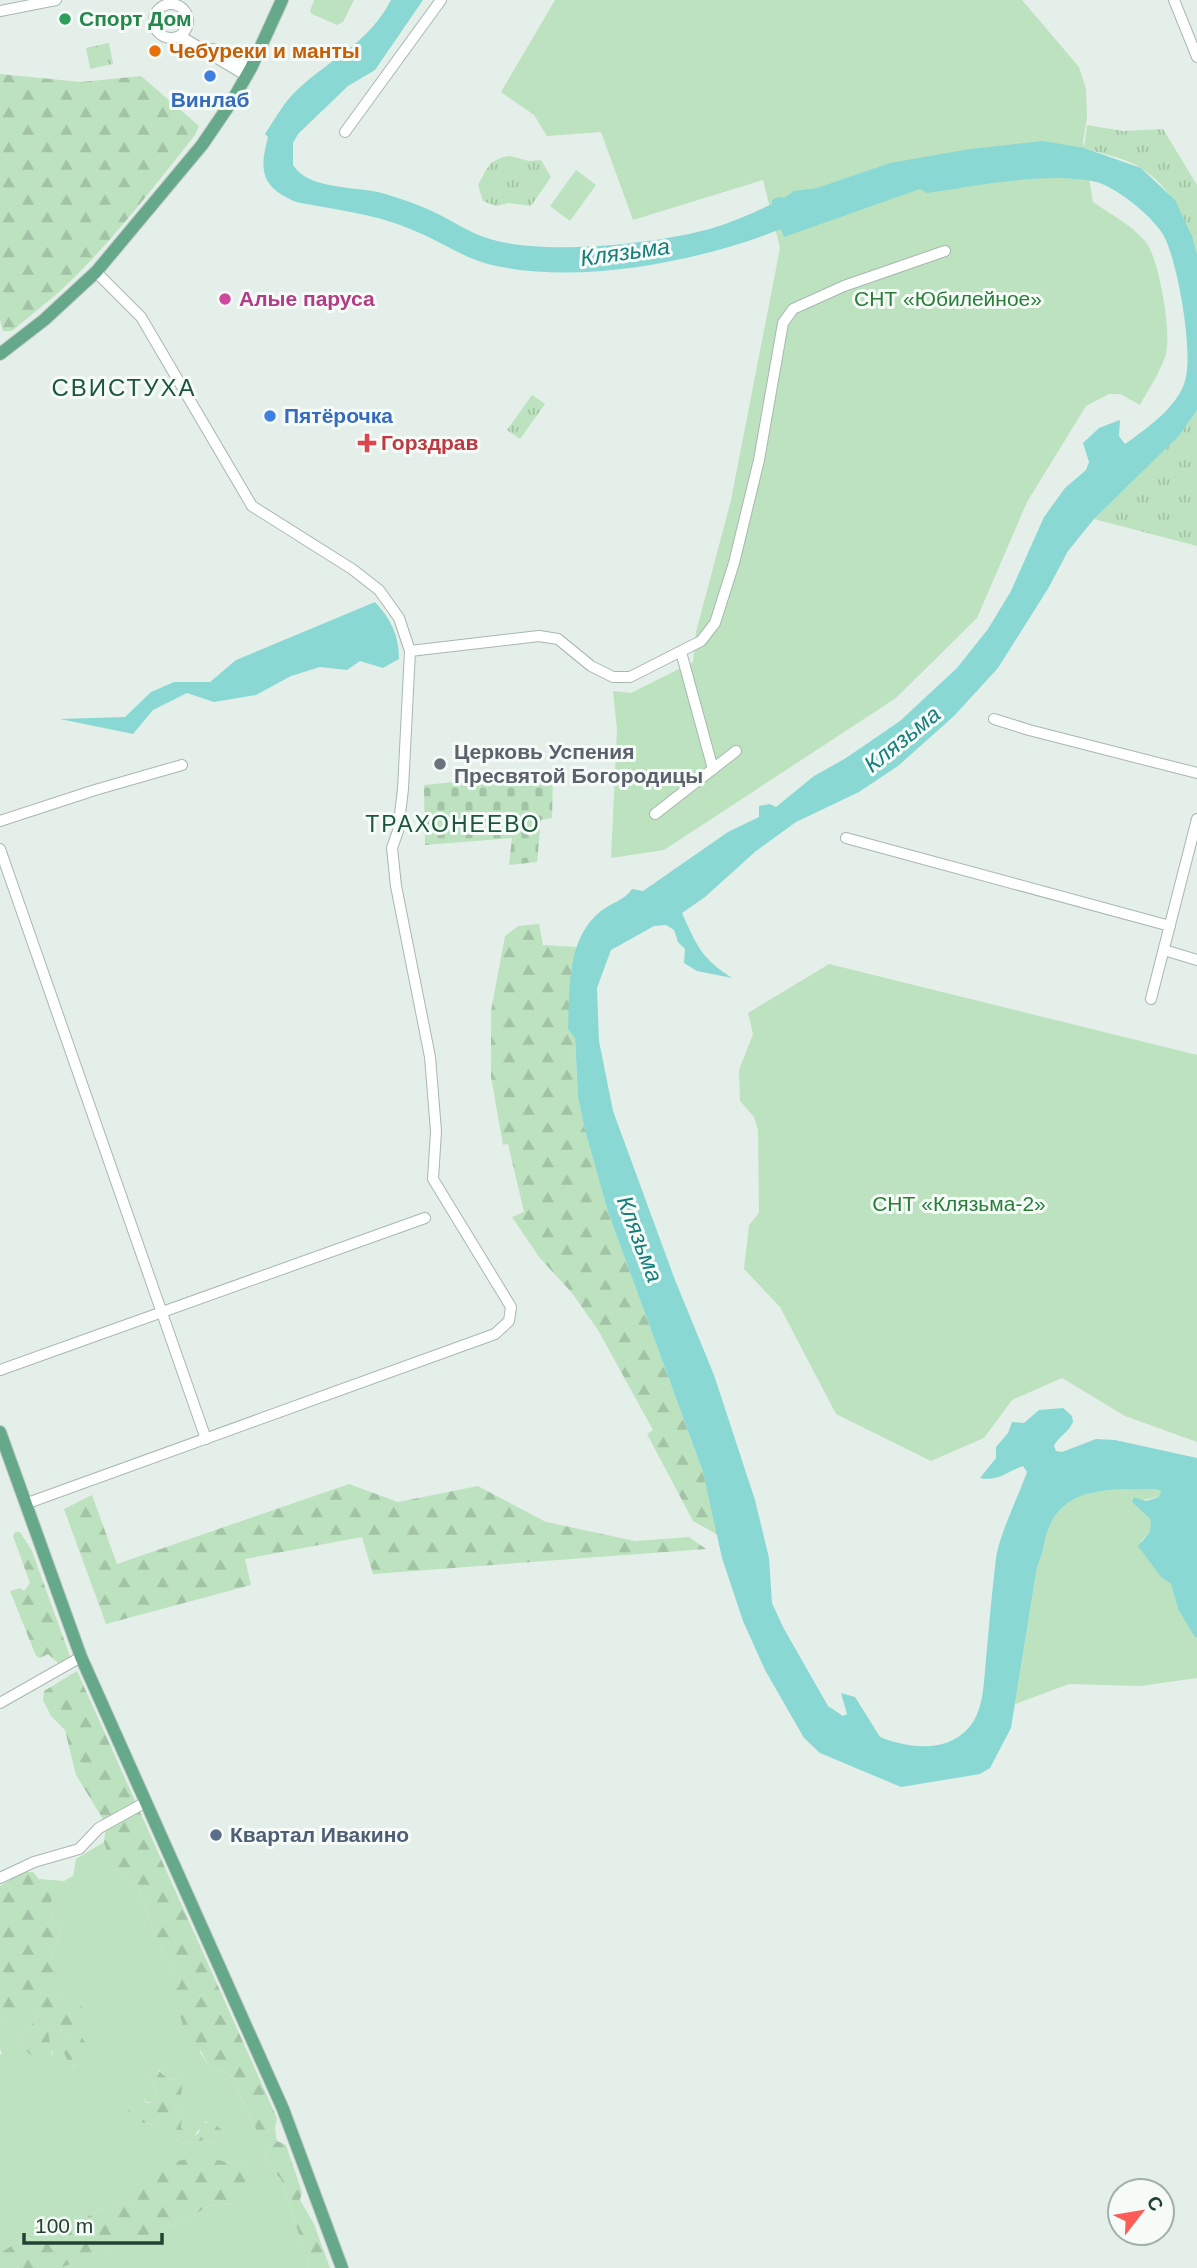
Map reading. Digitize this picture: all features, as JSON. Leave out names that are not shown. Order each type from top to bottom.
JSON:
[{"type":"main road","points":[[0,354],[44,320],[96,272],[202,145],[233,102],[282,0]]},
{"type":"main road","points":[[0,1432],[81,1657],[283,2109],[342,2268]]},
{"type":"street","points":[[0,11],[56,0]]},
{"type":"street","points":[[150,0],[159,9]]},
{"type":"street","points":[[345,132],[441,0]]},
{"type":"street","points":[[1174,0],[1197,57]]},
{"type":"street","points":[[181,34],[188,24],[188,7],[171,4],[159,9],[153,22],[157,31],[165,37],[181,34],[249,72]]},
{"type":"street","points":[[410,651],[539,636],[558,639],[591,666],[613,677],[630,677],[701,640],[715,623],[734,563],[759,460],[783,323],[793,309],[852,283],[945,251]]},
{"type":"street","points":[[25,1504],[495,1334],[509,1321],[511,1307],[433,1179],[436,1130],[430,1057],[396,886],[392,848],[398,831],[403,789],[410,651],[399,618],[379,590],[352,569],[252,506],[146,325],[96,272]]},
{"type":"street","points":[[681,652],[713,769]]},
{"type":"street","points":[[994,719],[1197,773]]},
{"type":"street","points":[[655,814],[736,751]]},
{"type":"street","points":[[0,821],[182,765]]},
{"type":"street","points":[[1151,999],[1192,856],[1197,819]]},
{"type":"street","points":[[846,838],[1170,926]]},
{"type":"street","points":[[0,849],[206,1438]]},
{"type":"street","points":[[1164,950],[1197,960]]},
{"type":"street","points":[[0,1370],[425,1218]]},
{"type":"street","points":[[0,1703],[81,1657]]},
{"type":"street","points":[[0,1878],[34,1862],[79,1849],[99,1828],[146,1802]]},
{"type":"green space","points":[[314,0],[354,0],[343,22],[337,25],[312,14],[310,11]]},
{"type":"green space","name":"СНТ «Юбилейное»","points":[[555,0],[1022,0],[1079,67],[1086,89],[1087,118],[1083,141],[1093,202],[1134,230],[1145,241],[1160,279],[1166,316],[1165,357],[1140,405],[1120,394],[1109,394],[1086,406],[1027,502],[977,618],[896,698],[664,850],[611,858],[617,730],[613,691],[631,693],[693,662],[696,632],[731,500],[780,248],[763,180],[633,220],[601,132],[547,136],[534,115],[501,92]]},
{"type":"green space","points":[[109,43],[113,64],[90,69],[86,48]]},
{"type":"green space","points":[[0,74],[81,82],[141,76],[199,126],[163,176],[95,256],[58,293],[12,331],[3,331],[0,320]]},
{"type":"green space","points":[[1087,125],[1123,131],[1163,129],[1197,185],[1197,254],[1183,217],[1170,195],[1152,176],[1135,165],[1084,148]]},
{"type":"green space","points":[[510,156],[529,161],[541,160],[551,177],[531,206],[509,203],[496,206],[483,201],[478,185],[487,169],[498,159]]},
{"type":"green space","points":[[576,170],[596,185],[570,221],[550,206]]},
{"type":"green space","points":[[532,395],[545,404],[520,439],[507,430]]},
{"type":"green space","points":[[1197,410],[1197,546],[1094,519],[1179,436]]},
{"type":"green space","points":[[532,770],[553,776],[552,818],[541,820],[537,862],[509,865],[512,838],[425,845],[424,785],[504,777],[504,773]]},
{"type":"green space","points":[[539,924],[543,945],[577,947],[571,969],[578,1097],[585,1130],[608,1212],[703,1472],[718,1535],[693,1521],[647,1434],[653,1430],[598,1330],[572,1293],[539,1257],[512,1217],[524,1212],[508,1144],[503,1145],[491,1077],[491,1011],[505,936],[518,926]]},
{"type":"green space","name":"СНТ «Клязьма-2»","points":[[829,964],[1197,1055],[1197,1442],[1125,1416],[1062,1378],[1012,1400],[984,1438],[931,1461],[836,1414],[780,1307],[744,1269],[749,1225],[759,1213],[758,1130],[754,1117],[740,1101],[739,1070],[753,1034],[748,1013]]},
{"type":"green space","points":[[349,1484],[398,1502],[478,1486],[546,1522],[635,1541],[689,1537],[706,1549],[373,1574],[362,1537],[245,1559],[251,1585],[106,1624],[64,1509],[92,1495],[117,1564]]},
{"type":"green space","points":[[1113,1490],[1162,1491],[1159,1497],[1132,1502],[1151,1520],[1150,1532],[1141,1541],[1161,1577],[1171,1584],[1178,1609],[1197,1638],[1197,1678],[1140,1686],[1069,1684],[1015,1704],[1037,1567],[1052,1521],[1061,1509],[1084,1495]]},
{"type":"green space","points":[[15,1532],[20,1532],[32,1551],[70,1656],[68,1661],[59,1664],[48,1654],[40,1658],[36,1656],[10,1591],[20,1588],[24,1591],[30,1583],[13,1536]]},
{"type":"green space","points":[[77,1671],[277,2118],[275,2128],[259,2135],[229,2073],[210,2069],[201,2051],[185,2046],[180,2036],[182,2022],[171,1991],[179,1987],[180,1978],[168,1963],[153,1930],[139,1886],[115,1869],[110,1861],[104,1842],[106,1824],[76,1775],[65,1730],[51,1716],[43,1700],[44,1691]]},
{"type":"green space","points":[[104,1842],[115,1869],[139,1886],[153,1930],[168,1963],[180,1978],[176,2010],[186,2030],[210,2069],[229,2073],[259,2135],[275,2128],[277,2141],[264,2157],[268,2166],[281,2179],[310,2268],[59,2268],[187,2220],[208,2206],[234,2204],[245,2167],[211,2158],[192,2158],[133,2201],[99,2210],[42,2243],[26,2237],[0,2253],[0,2021],[25,2003],[34,2008],[39,2016],[20,2038],[23,2048],[53,2055],[47,2036],[49,2027],[58,2024],[73,2068],[76,2059],[76,2016],[84,2010],[53,1997],[51,1958],[60,1930],[50,1913],[51,1895],[39,1879],[64,1881],[73,1876],[76,1859]],"holes":[[[159,2070],[169,2079],[179,2080],[175,2106],[182,2119],[181,2128],[194,2136],[205,2121],[214,2126],[216,2143],[205,2140],[182,2144],[175,2137],[146,2122],[144,2099],[157,2103],[158,2093],[148,2075]]]},
{"type":"green space","points":[[23,1872],[33,1872],[52,1895],[50,1913],[60,1930],[51,1958],[66,1971],[54,1987],[53,1997],[63,2001],[72,1997],[85,2010],[76,2016],[76,2027],[90,2051],[85,2058],[76,2060],[72,2069],[63,2051],[66,2042],[58,2024],[49,2027],[51,2064],[42,2065],[23,2048],[20,2038],[39,2016],[34,2008],[25,2004],[0,2021],[0,1886]]},
{"type":"green space","points":[[155,2068],[169,2079],[179,2080],[181,2083],[181,2094],[175,2106],[182,2119],[181,2128],[194,2136],[199,2133],[200,2123],[211,2123],[226,2134],[220,2142],[205,2140],[182,2144],[175,2137],[161,2134],[151,2124],[137,2123],[129,2117],[131,2105],[140,2097],[147,2103],[157,2102],[158,2093],[148,2075]]},
{"type":"green space","points":[[277,2141],[286,2145],[302,2192],[300,2200],[314,2224],[330,2268],[310,2268],[281,2179],[268,2166],[264,2157]]},
{"type":"green space","points":[[192,2158],[211,2158],[245,2167],[248,2177],[234,2204],[208,2206],[187,2220],[60,2268],[0,2268],[0,2253],[26,2237],[42,2243],[99,2210],[133,2201],[135,2180],[159,2165]]},
{"type":"water","name":"Клязьма","points":[[391,0],[423,0],[375,70],[348,86],[298,134],[293,143],[293,165],[310,179],[397,198],[490,239],[540,247],[570,247],[662,239],[720,226],[772,204],[772,200],[784,198],[794,191],[817,188],[890,163],[970,149],[1043,141],[1084,148],[1141,168],[1175,200],[1192,236],[1197,254],[1197,410],[1179,436],[1094,519],[1068,551],[1049,587],[998,668],[954,716],[898,766],[859,792],[796,822],[756,851],[705,897],[682,913],[701,950],[713,964],[732,978],[697,971],[684,963],[685,949],[678,942],[674,930],[666,925],[654,926],[611,950],[597,988],[599,1041],[613,1111],[675,1280],[714,1375],[755,1500],[769,1558],[772,1603],[828,1706],[843,1716],[847,1714],[841,1693],[855,1697],[880,1737],[917,1746],[954,1740],[973,1722],[983,1692],[998,1548],[1027,1472],[1023,1466],[997,1477],[980,1478],[996,1458],[996,1447],[1008,1433],[1012,1422],[1024,1423],[1039,1410],[1063,1408],[1072,1416],[1073,1422],[1054,1446],[1056,1451],[1062,1452],[1096,1439],[1115,1440],[1197,1458],[1197,1638],[1178,1609],[1171,1584],[1161,1577],[1138,1546],[1150,1532],[1151,1520],[1132,1502],[1134,1497],[1146,1501],[1159,1497],[1161,1491],[1113,1490],[1084,1495],[1072,1501],[1061,1509],[1052,1521],[1037,1567],[1011,1728],[990,1768],[980,1774],[901,1787],[820,1753],[804,1738],[765,1670],[743,1621],[722,1558],[703,1472],[608,1212],[578,1097],[575,1038],[568,1029],[570,981],[581,935],[601,911],[632,889],[643,891],[728,832],[759,817],[759,806],[770,804],[776,807],[814,776],[900,721],[957,668],[988,629],[1011,591],[1044,517],[1065,488],[1086,470],[1089,462],[1083,443],[1099,428],[1120,420],[1119,436],[1125,444],[1159,418],[1180,393],[1187,371],[1188,354],[1184,311],[1170,251],[1160,230],[1135,205],[1105,185],[1078,179],[1012,181],[927,193],[920,189],[784,237],[781,229],[748,241],[675,260],[636,267],[559,272],[522,270],[488,264],[386,220],[296,202],[284,196],[269,184],[265,177],[264,159],[268,137],[265,134],[292,95],[360,39],[382,15]]},
{"type":"water","points":[[375,602],[393,628],[399,651],[399,659],[383,668],[360,661],[347,670],[320,667],[291,676],[256,695],[214,702],[187,693],[153,710],[133,734],[60,719],[125,717],[151,692],[174,682],[210,682],[236,660]]},
{"type":"place","name":"Спорт Дом","points":[[65,19]]},
{"type":"place","name":"Чебуреки и манты","points":[[155,51]]},
{"type":"place","name":"Винлаб","points":[[210,76]]},
{"type":"place","name":"Алые паруса","points":[[225,299]]},
{"type":"place","name":"Пятёрочка","points":[[270,416]]},
{"type":"place","name":"Горздрав","points":[[367,443]]},
{"type":"place","name":"Церковь Успения Пресвятой Богородицы","points":[[440,764]]},
{"type":"place","name":"Квартал Ивакино","points":[[216,1835]]},
{"type":"district","name":"СВИСТУХА","points":[[124,388]]},
{"type":"district","name":"ТРАХОНЕЕВО","points":[[453,824]]}]
